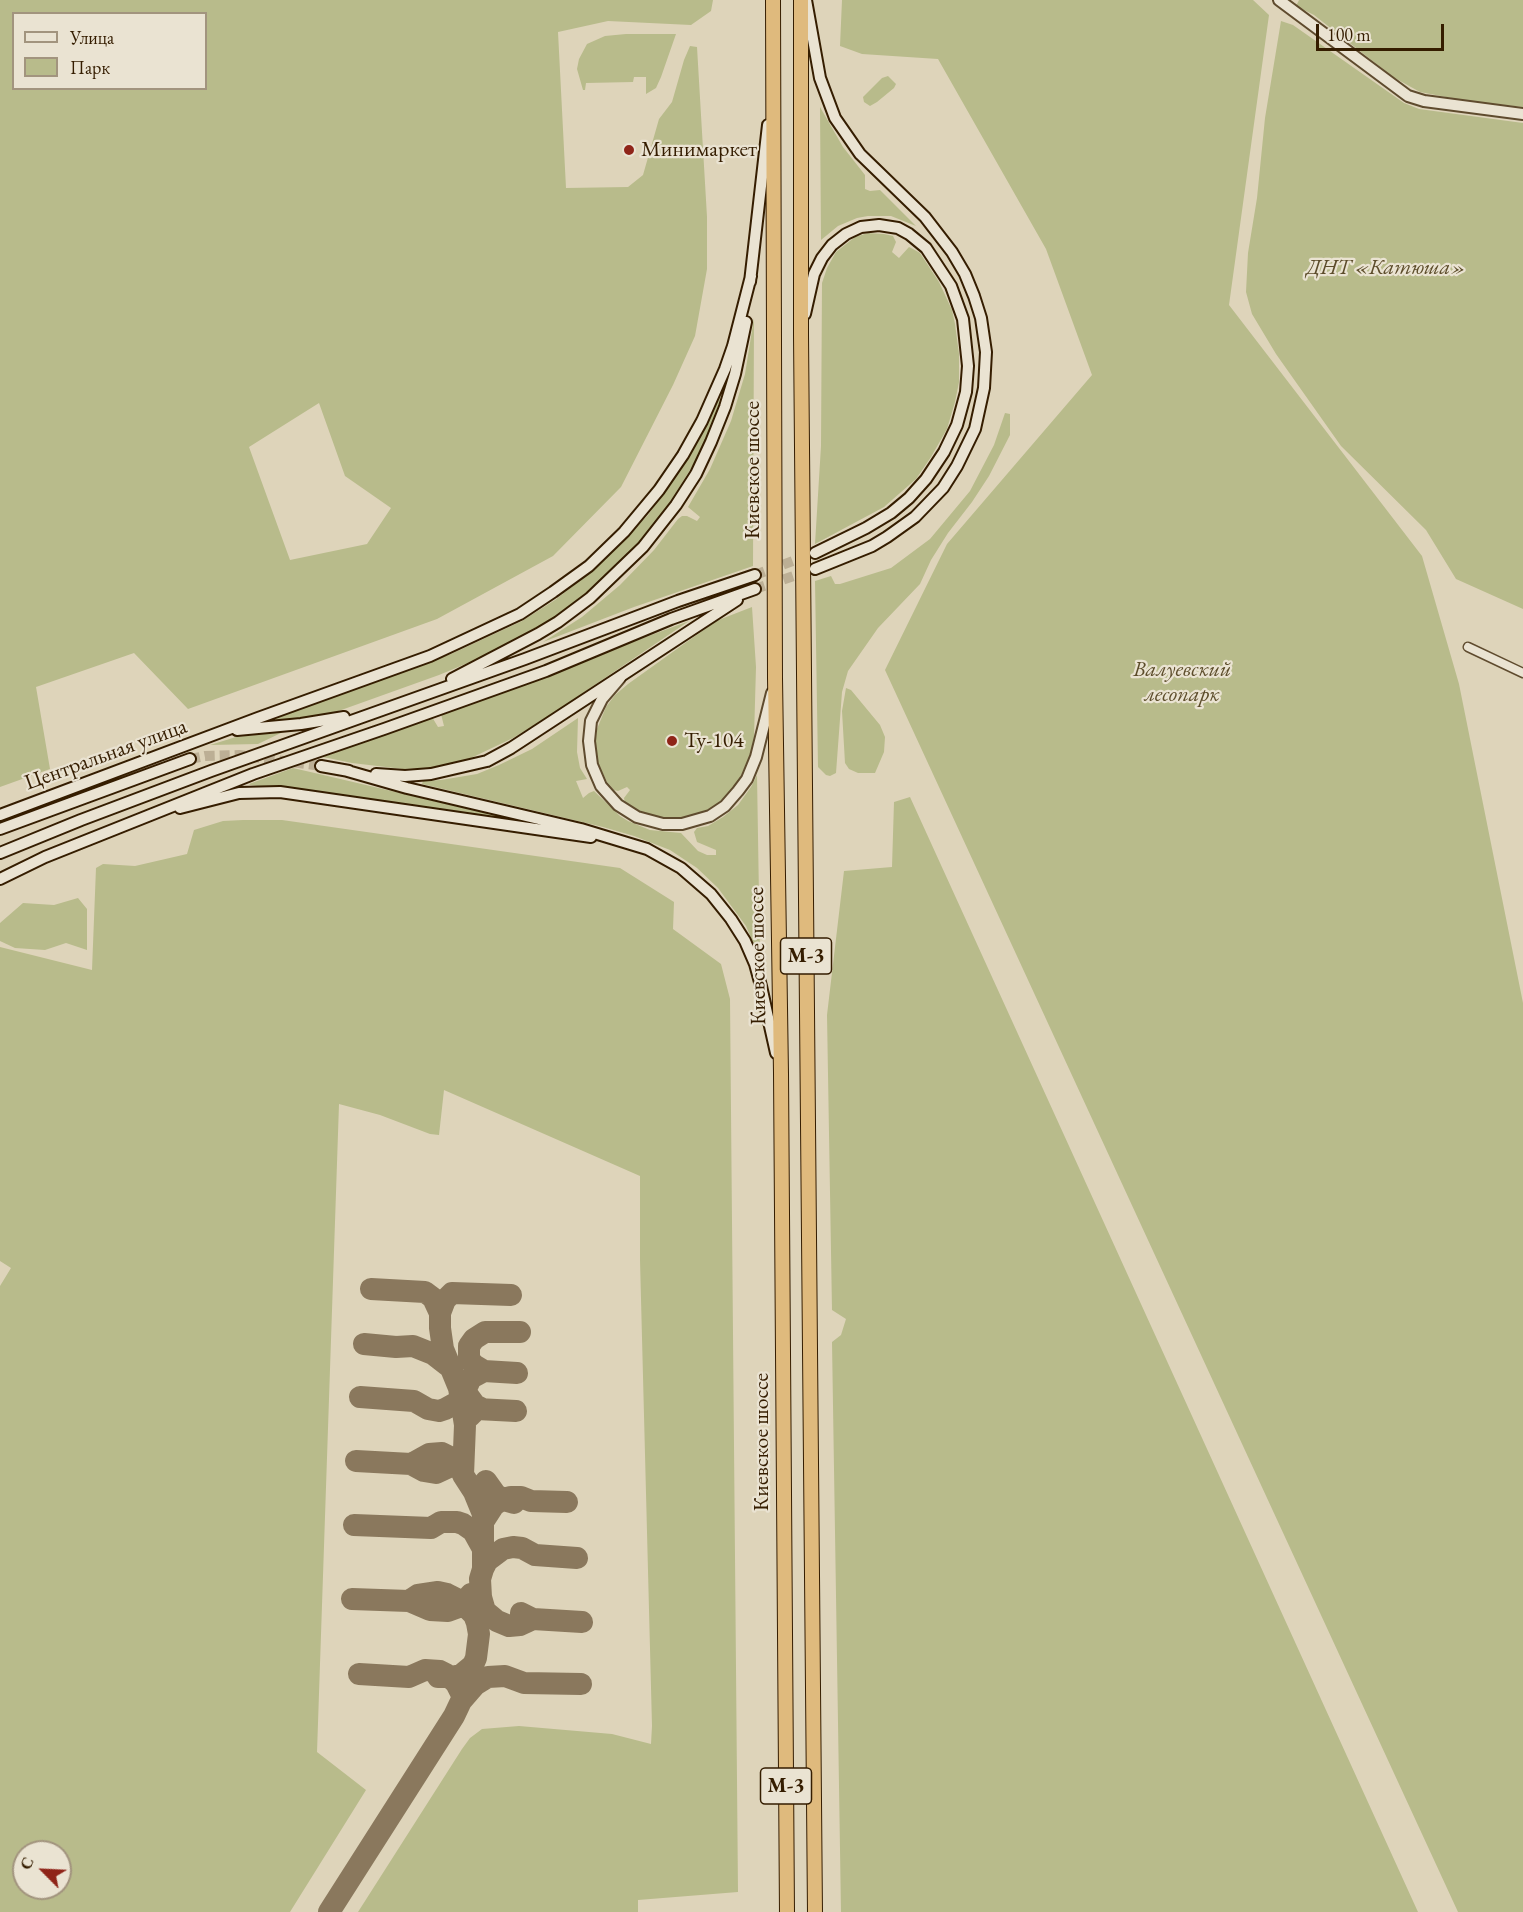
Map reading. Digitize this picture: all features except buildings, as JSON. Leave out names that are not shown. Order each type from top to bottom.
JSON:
[{"type":"highway","name":"Киевское шоссе","points":[[773,0],[775,678],[781,1073],[787,1912]]},
{"type":"highway","name":"М-3","points":[[801,0],[801,335],[815,1912]]},
{"type":"main road","points":[[806,0],[820,78],[835,118],[860,154],[925,217],[952,252],[972,290],[981,318],[986,352],[984,388],[975,429],[957,466],[943,488],[915,517],[887,537],[815,569]]},
{"type":"main road","points":[[1279,0],[1408,96],[1424,101],[1523,114]]},
{"type":"main road","points":[[426,694],[538,634],[590,598],[628,563],[665,520],[696,474],[725,407],[741,350],[774,79]]},
{"type":"main road","points":[[801,335],[814,274],[826,252],[838,240],[853,231],[861,227],[879,225],[898,228],[909,234],[926,248],[935,260],[956,298],[963,319],[967,343],[968,376],[960,415],[950,442],[926,479],[891,513],[815,553]]},
{"type":"main road","points":[[225,731],[430,656],[520,614],[589,566],[624,532],[659,490],[695,435],[729,359],[751,276]]},
{"type":"main road","points":[[0,853],[92,816],[372,712],[755,575]]},
{"type":"main road","points":[[0,879],[45,857],[253,774],[546,671],[670,619],[755,589],[511,748],[487,761],[462,769],[414,776],[395,776],[321,766]]},
{"type":"main road","points":[[623,675],[602,699],[591,721],[588,741],[595,775],[607,794],[626,811],[652,822],[676,825],[700,820],[714,813],[730,801],[743,785],[756,757],[775,678]]},
{"type":"main road","points":[[225,731],[311,723],[372,712]]},
{"type":"main road","name":"Центральная улица","points":[[0,815],[225,731]]},
{"type":"main road","name":"Центральная улица","points":[[0,829],[190,759]]},
{"type":"main road","points":[[344,770],[407,788],[581,829],[630,843],[689,873],[711,894],[735,924],[755,964],[781,1073]]},
{"type":"main road","points":[[151,814],[232,794],[280,792],[630,843]]},
{"type":"street","points":[[1468,647],[1523,673]]},
{"type":"green space","points":[[0,0],[713,0],[711,11],[691,25],[608,21],[558,32],[566,188],[628,187],[643,175],[659,119],[672,102],[690,46],[697,47],[707,217],[707,269],[695,336],[673,385],[621,487],[553,556],[437,619],[188,709],[134,653],[36,687],[50,769],[0,787]],"holes":[[[319,403],[345,476],[391,508],[367,544],[290,560],[249,447]]]},
{"type":"green space","name":"Валуевский лесопарк","points":[[842,0],[1253,0],[1269,15],[1229,305],[1422,556],[1459,684],[1523,1003],[1523,1912],[1458,1912],[885,670],[947,544],[1092,375],[1046,249],[938,59],[862,54],[840,46]]},
{"type":"green space","points":[[1299,0],[1523,0],[1523,107],[1467,101],[1420,92],[1393,77],[1314,15],[1296,6]]},
{"type":"green space","name":"ДНТ «Катюша»","points":[[1281,21],[1293,25],[1404,103],[1419,109],[1523,123],[1523,609],[1456,579],[1426,530],[1341,446],[1276,354],[1252,314],[1246,292],[1248,253],[1257,198],[1265,118]]},
{"type":"green space","points":[[676,34],[656,88],[646,94],[646,77],[634,77],[633,82],[586,83],[585,90],[583,90],[577,69],[579,59],[587,44],[605,36]]},
{"type":"green space","points":[[888,76],[896,84],[894,88],[870,106],[864,102],[863,97],[882,78]]},
{"type":"green space","points":[[820,107],[843,147],[865,175],[865,189],[880,190],[916,226],[891,216],[868,216],[838,226],[821,240]]},
{"type":"green space","points":[[868,233],[893,236],[896,242],[892,252],[899,258],[909,247],[920,253],[939,282],[952,310],[955,324],[959,354],[959,382],[947,429],[916,479],[884,507],[815,544],[821,446],[822,283],[836,252],[855,237]]},
{"type":"green space","points":[[754,318],[753,566],[634,607],[543,642],[582,617],[620,585],[654,550],[678,519],[687,516],[697,521],[700,517],[688,507],[710,469],[731,421],[745,374]]},
{"type":"green space","points":[[722,389],[710,430],[695,462],[663,513],[626,559],[572,607],[543,627],[504,648],[439,675],[319,718],[259,724],[451,654],[522,621],[555,600],[597,567],[648,515],[689,456]]},
{"type":"green space","points":[[1005,413],[1010,414],[1010,435],[989,476],[948,533],[931,560],[920,584],[878,628],[848,671],[842,692],[836,773],[826,775],[818,767],[815,581],[831,576],[835,584],[840,584],[891,568],[930,539],[970,491],[994,445]]},
{"type":"green space","points":[[752,607],[756,667],[754,737],[750,755],[739,780],[724,799],[708,811],[688,817],[664,819],[631,808],[625,803],[624,798],[630,790],[627,787],[618,791],[614,790],[607,782],[597,761],[595,745],[597,729],[606,707],[628,684],[716,621]]},
{"type":"green space","points":[[689,621],[543,720],[513,738],[455,764],[435,768],[403,769],[323,757],[432,717],[438,727],[444,726],[441,714],[444,712]]},
{"type":"green space","points":[[846,688],[851,690],[880,725],[885,737],[884,752],[875,773],[858,773],[849,769],[845,763],[842,711]]},
{"type":"green space","points":[[578,718],[577,752],[580,768],[587,779],[576,781],[583,798],[594,791],[628,821],[650,830],[681,833],[698,851],[707,855],[716,855],[716,850],[697,842],[694,832],[697,828],[708,826],[723,817],[738,805],[757,775],[760,959],[746,926],[718,888],[697,868],[670,850],[603,827],[422,784],[423,781],[477,774],[499,765],[532,749]]},
{"type":"green space","points":[[283,732],[258,744],[210,745],[236,737]]},
{"type":"green space","points":[[293,768],[511,819],[249,784]]},
{"type":"green space","points":[[910,797],[1418,1912],[841,1912],[832,1342],[841,1335],[846,1319],[832,1310],[827,1015],[844,871],[892,867],[894,802]]},
{"type":"green space","points":[[282,820],[620,868],[674,902],[673,929],[721,964],[730,999],[738,1892],[638,1900],[638,1912],[358,1912],[462,1749],[470,1738],[482,1729],[519,1726],[612,1734],[651,1744],[640,1176],[444,1090],[439,1135],[339,1104],[317,1752],[366,1790],[290,1912],[0,1912],[0,1286],[11,1268],[0,1261],[0,947],[92,970],[96,868],[103,864],[135,866],[187,854],[194,830],[223,821]]},
{"type":"green space","points":[[78,898],[87,909],[87,950],[66,943],[45,950],[15,948],[0,941],[0,923],[23,903],[54,905]]},
{"type":"taxiway","points":[[371,1289],[425,1292],[433,1298],[440,1313]]},
{"type":"taxiway","points":[[483,1569],[483,1514],[474,1492],[463,1475],[465,1425],[459,1388],[443,1349],[440,1313],[445,1300],[452,1293],[511,1295]]},
{"type":"taxiway","points":[[484,1371],[469,1359],[469,1346],[474,1339],[485,1332],[520,1332]]},
{"type":"taxiway","points":[[364,1344],[413,1346],[433,1354],[451,1368]]},
{"type":"taxiway","points":[[483,1409],[475,1405],[467,1394],[466,1389],[471,1378],[484,1371],[517,1373]]},
{"type":"taxiway","points":[[360,1397],[414,1401],[428,1409],[439,1411],[456,1403],[466,1389]]},
{"type":"taxiway","points":[[470,1416],[477,1409],[516,1411]]},
{"type":"taxiway","points":[[411,1464],[429,1454],[442,1453],[463,1466]]},
{"type":"taxiway","points":[[356,1461],[411,1464],[424,1471],[436,1473],[451,1466],[463,1454]]},
{"type":"taxiway","points":[[486,1481],[496,1495],[514,1503]]},
{"type":"taxiway","points":[[483,1522],[494,1505],[511,1497],[521,1497],[531,1501],[567,1502]]},
{"type":"taxiway","points":[[354,1525],[431,1528],[441,1522],[457,1522],[473,1531],[483,1549]]},
{"type":"taxiway","points":[[533,1619],[520,1625],[509,1626],[497,1621],[485,1611],[480,1579],[487,1561],[503,1549],[513,1547],[522,1548],[535,1555],[577,1558]]},
{"type":"taxiway","points":[[352,1599],[409,1601],[418,1595],[438,1592],[459,1600],[474,1615],[477,1623],[479,1634],[476,1658],[473,1665],[461,1675],[438,1677]]},
{"type":"taxiway","points":[[409,1601],[430,1610],[448,1611],[459,1607],[471,1594]]},
{"type":"taxiway","points":[[521,1613],[533,1619],[582,1622]]},
{"type":"taxiway","points":[[329,1912],[454,1716],[463,1697],[456,1683],[440,1671],[425,1670],[409,1677],[359,1674]]},
{"type":"taxiway","points":[[462,1700],[475,1685],[488,1677],[505,1676],[524,1683],[581,1684]]},
{"type":"tunnel","points":[[755,575],[809,555]]},
{"type":"tunnel","points":[[755,589],[809,571]]},
{"type":"tunnel","points":[[190,759],[239,755],[321,766]]},
{"type":"place","name":"Минимаркет","points":[[629,150]]},
{"type":"place","name":"Ту-104","points":[[672,741]]}]
